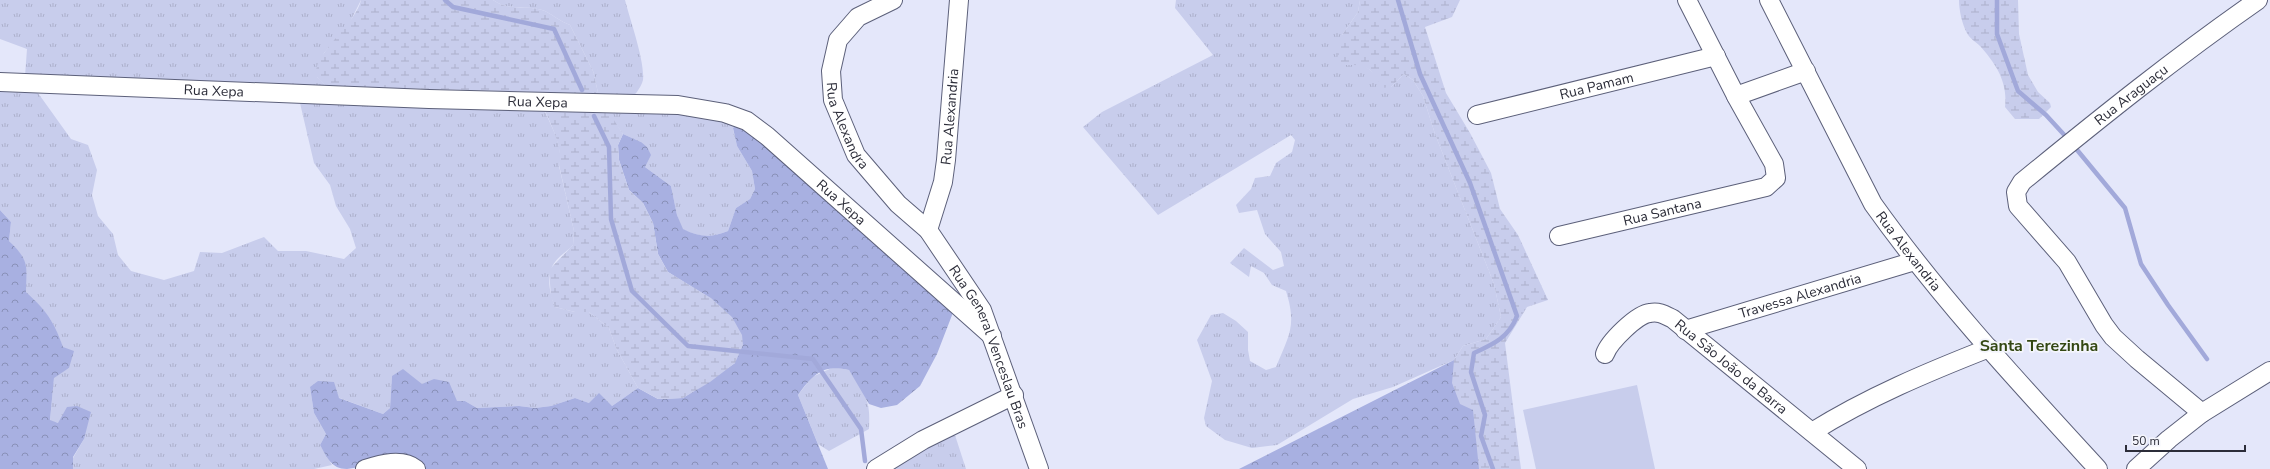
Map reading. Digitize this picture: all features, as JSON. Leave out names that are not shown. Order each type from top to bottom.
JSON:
[{"type":"street","name":"Rua Alexandra","points":[[894,0],[858,17],[838,40],[830,71],[833,100],[856,155],[898,204],[928,230]]},
{"type":"street","name":"Rua Alexandria","points":[[928,230],[943,182],[960,0]]},
{"type":"street","points":[[1687,0],[1736,96],[1806,71]]},
{"type":"street","name":"Rua Alexandria","points":[[1769,0],[1873,204],[1915,261],[1989,348],[2098,469]]},
{"type":"street","name":"Rua Araguaçu","points":[[2202,413],[2113,337],[2097,315],[2067,262],[2018,206],[2016,192],[2022,182],[2154,75],[2258,0]]},
{"type":"street","name":"Rua Pamam","points":[[1477,115],[1716,56]]},
{"type":"street","name":"Rua Xepa","points":[[0,82],[429,99],[678,105],[725,114],[747,121],[767,136],[992,336]]},
{"type":"street","name":"Rua Santana","points":[[1559,236],[1766,187],[1776,178],[1774,164],[1736,96]]},
{"type":"street","name":"Rua General Venceslau Bras","points":[[928,230],[982,310],[1014,395],[1039,469]]},
{"type":"street","name":"Travessa Alexandria","points":[[1685,330],[1915,261]]},
{"type":"street","name":"Rua São João da Barra","points":[[1605,354],[1607,346],[1644,314],[1649,312],[1660,312],[1673,319],[1856,469]]},
{"type":"street","points":[[1812,432],[1842,413],[1896,386],[1989,348]]},
{"type":"street","points":[[2136,469],[2169,439],[2202,413],[2270,371]]},
{"type":"street","points":[[876,469],[923,440],[1014,395]]},
{"type":"street","points":[[365,469],[390,462],[412,466],[416,469]]},
{"type":"green space","points":[[0,0],[361,0],[349,24],[324,53],[317,77],[326,86],[25,76],[27,49],[0,39]]},
{"type":"green space","points":[[361,0],[493,0],[505,6],[542,10],[570,25],[593,71],[599,97],[623,134],[618,145],[619,160],[629,190],[643,203],[653,223],[658,254],[668,272],[711,298],[732,317],[742,335],[743,345],[735,363],[710,382],[683,398],[658,399],[638,388],[616,348],[609,328],[589,312],[575,312],[555,307],[551,297],[549,270],[573,245],[574,231],[559,165],[559,149],[553,128],[536,92],[326,86],[317,77],[316,69],[326,50],[358,9]]},
{"type":"green space","points":[[493,0],[625,0],[642,62],[643,80],[639,89],[629,101],[599,97],[593,71],[570,25],[542,10],[505,6]]},
{"type":"green space","points":[[1176,0],[1360,0],[1358,12],[1342,35],[1364,65],[1391,87],[1404,74],[1413,80],[1423,96],[1435,134],[1494,284],[1501,317],[1486,339],[1463,346],[1454,360],[1393,387],[1353,399],[1277,445],[1252,448],[1225,440],[1206,426],[1204,418],[1212,381],[1197,340],[1211,315],[1223,313],[1236,321],[1248,332],[1248,350],[1250,361],[1266,370],[1276,367],[1288,338],[1291,313],[1286,291],[1272,285],[1264,273],[1251,266],[1249,277],[1230,263],[1244,248],[1273,270],[1284,266],[1281,252],[1265,234],[1257,210],[1239,213],[1236,205],[1251,189],[1255,178],[1270,176],[1276,163],[1292,152],[1295,140],[1291,135],[1158,215],[1083,127],[1102,112],[1213,55],[1175,8]]},
{"type":"green space","points":[[1360,0],[1460,0],[1452,17],[1425,27],[1446,93],[1470,133],[1491,173],[1500,209],[1518,235],[1548,300],[1527,307],[1505,343],[1521,469],[1479,469],[1473,410],[1460,404],[1452,383],[1454,360],[1463,346],[1486,339],[1501,317],[1494,284],[1435,134],[1423,96],[1413,80],[1404,74],[1391,87],[1382,88],[1374,73],[1369,69],[1359,65],[1336,65],[1342,35],[1358,12]]},
{"type":"green space","points":[[1959,0],[2018,0],[2019,34],[2028,75],[2038,92],[2050,103],[2051,107],[2039,119],[2015,119],[2005,107],[2005,89],[2000,74],[1986,53],[1968,35],[1961,17]]},
{"type":"green space","points":[[0,92],[38,93],[71,139],[88,145],[97,170],[92,195],[98,216],[113,234],[118,255],[131,271],[164,280],[194,271],[200,252],[222,253],[264,237],[278,251],[306,251],[344,259],[356,248],[350,229],[336,206],[330,185],[314,163],[300,103],[542,105],[558,143],[560,151],[559,166],[574,231],[573,245],[557,260],[550,273],[549,284],[553,302],[555,307],[575,312],[589,312],[609,328],[616,348],[638,388],[612,406],[589,403],[575,398],[551,406],[535,408],[519,406],[477,408],[465,401],[457,401],[422,384],[392,376],[390,408],[383,414],[310,387],[314,413],[326,434],[320,445],[332,465],[314,469],[73,469],[73,458],[84,439],[58,423],[50,421],[54,377],[69,368],[54,326],[43,310],[26,292],[25,264],[20,253],[9,241],[11,222],[0,210]]},
{"type":"green space","points":[[606,110],[670,110],[738,125],[733,129],[737,146],[752,171],[755,189],[750,199],[736,208],[728,231],[716,235],[705,236],[694,234],[682,229],[677,215],[671,186],[645,167],[641,142],[623,134]]},
{"type":"green space","points":[[738,125],[748,130],[954,310],[937,354],[920,386],[897,405],[881,408],[869,404],[849,370],[825,370],[814,377],[803,388],[798,395],[828,469],[426,469],[409,459],[347,469],[337,467],[330,462],[320,445],[326,434],[314,413],[310,387],[318,381],[334,382],[339,398],[383,414],[390,408],[392,376],[403,369],[422,384],[434,379],[449,382],[457,401],[465,401],[477,408],[519,406],[535,408],[551,406],[575,398],[589,403],[599,393],[612,406],[638,388],[658,399],[683,398],[735,363],[711,299],[668,272],[658,254],[653,223],[643,203],[629,190],[619,160],[618,145],[623,134],[641,142],[647,147],[651,155],[645,167],[671,186],[677,215],[683,229],[694,234],[711,236],[728,231],[736,208],[750,199],[755,189],[752,171],[737,146],[733,128]]},
{"type":"green space","points":[[0,210],[11,222],[9,241],[20,253],[25,264],[27,275],[26,292],[49,316],[63,347],[74,351],[69,368],[54,378],[50,420],[58,423],[67,407],[77,406],[91,412],[84,439],[73,457],[73,469],[0,469]]},
{"type":"green space","points":[[1468,351],[1481,469],[1239,469],[1454,360]]},
{"type":"green space","points":[[834,367],[849,370],[863,392],[868,404],[869,429],[829,451],[818,444],[798,395],[812,377]]},
{"type":"green space","points":[[1637,385],[1655,469],[1536,469],[1523,410]]},
{"type":"green space","points":[[953,429],[966,469],[886,469]]},
{"type":"waterway","points":[[445,0],[453,7],[554,29],[582,90]]},
{"type":"waterway","points":[[1398,0],[1420,74],[1470,183],[1517,316],[1514,323],[1505,335],[1494,343],[1474,353],[1471,372],[1485,415],[1481,436],[1493,469]]},
{"type":"waterway","points":[[1997,0],[1997,34],[2018,91],[2046,115],[2068,139]]},
{"type":"waterway","points":[[594,116],[609,147],[611,219],[632,291],[688,346],[813,359],[861,429],[865,461]]},
{"type":"waterway","points":[[2073,145],[2125,208],[2141,264],[2168,305],[2207,359]]},
{"type":"district","name":"Santa Terezinha","points":[[2039,345]]}]
